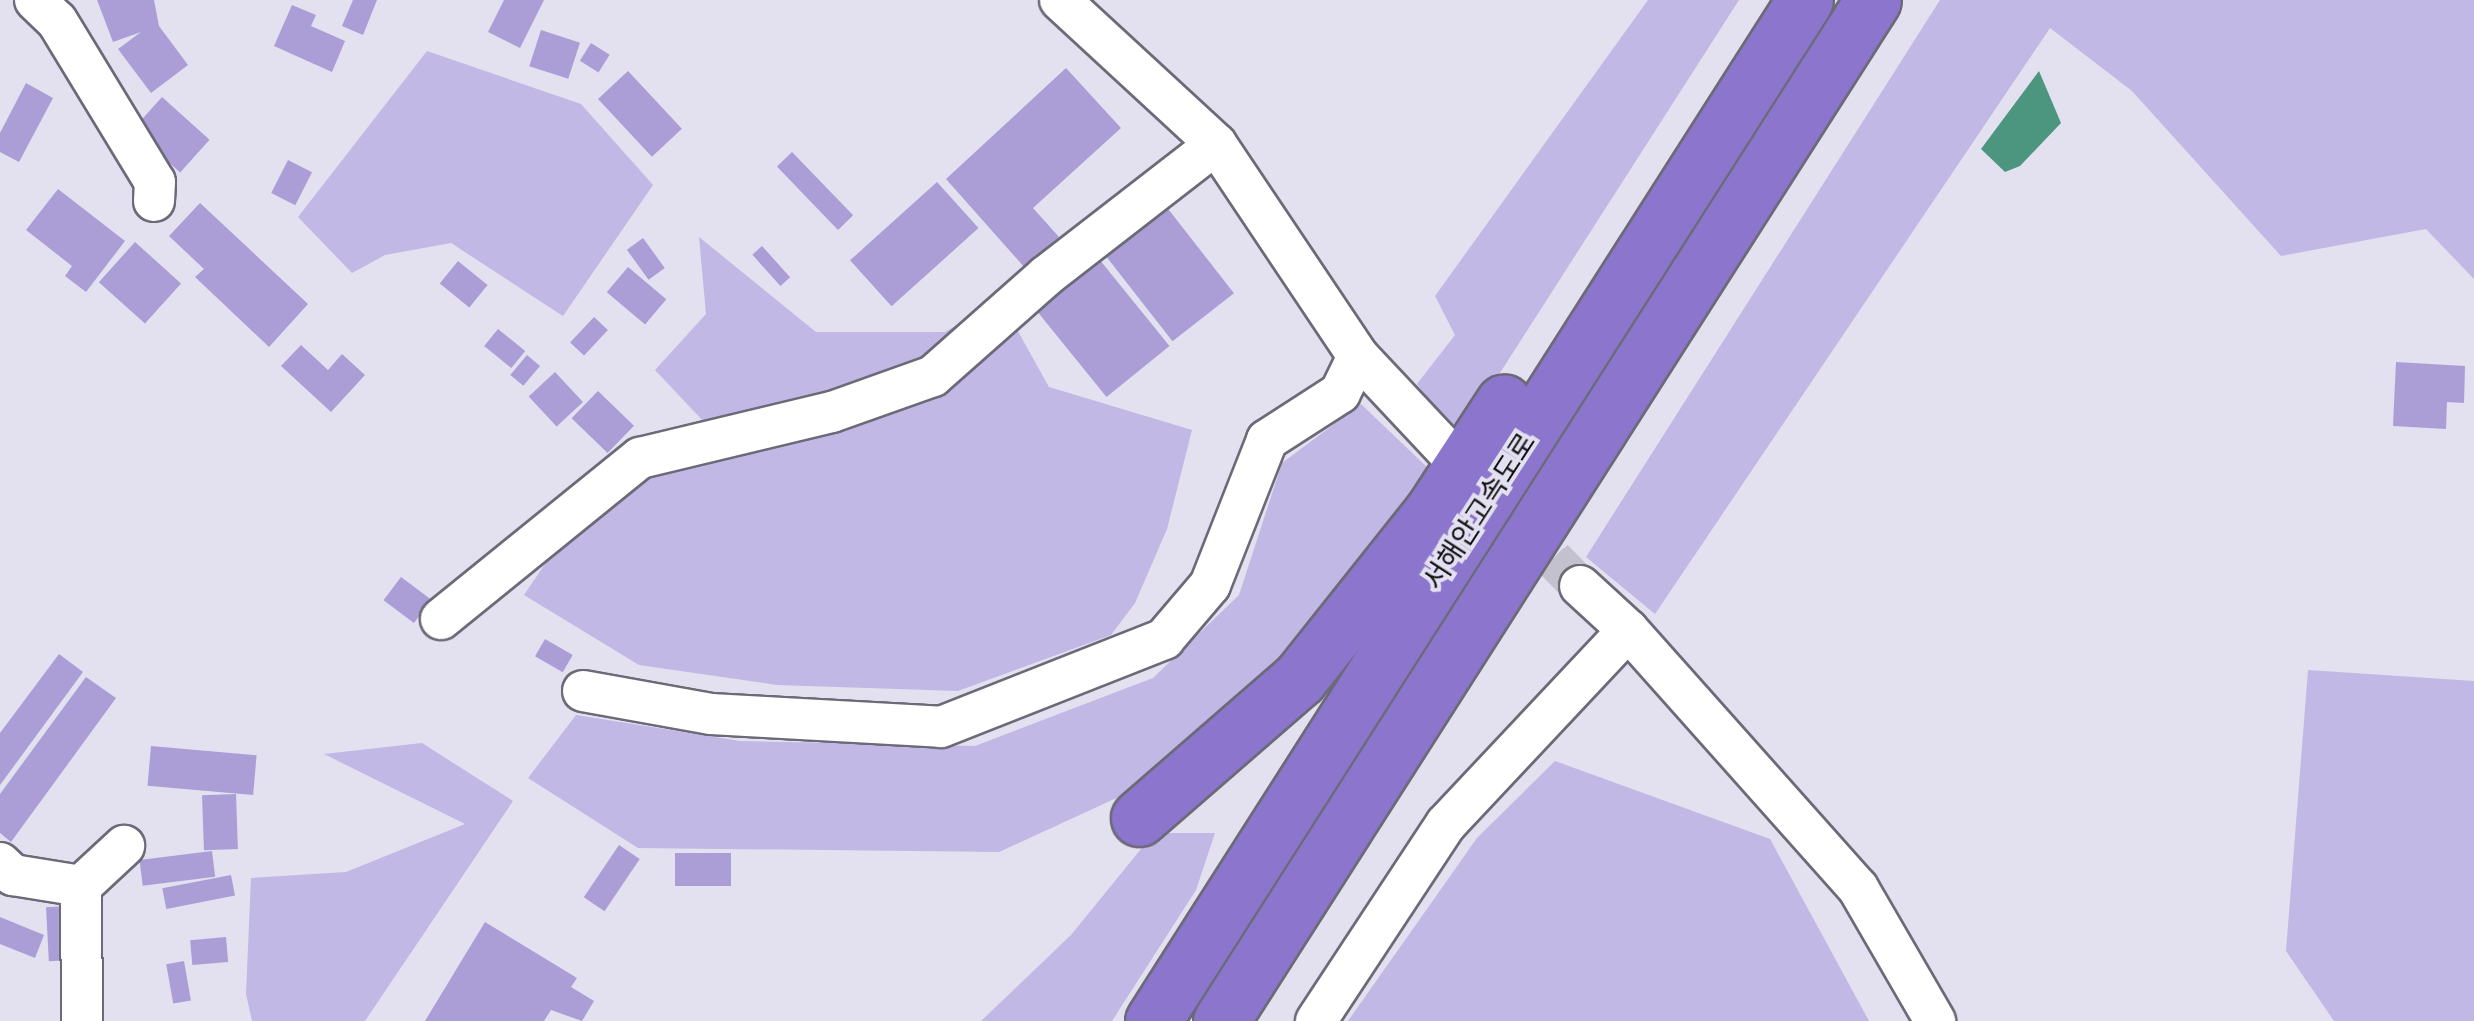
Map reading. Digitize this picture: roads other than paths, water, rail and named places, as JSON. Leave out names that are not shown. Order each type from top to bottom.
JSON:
[{"type":"highway","points":[[1139,818],[1299,679],[1432,512],[1763,0]]},
{"type":"highway","name":"서해안고속도로","points":[[1153,1021],[1805,0]]},
{"type":"highway","points":[[1222,1021],[1873,0]]},
{"type":"street","points":[[36,0],[57,21],[156,182],[154,201]]},
{"type":"street","points":[[1060,0],[1216,144],[1358,356],[1449,453]]},
{"type":"street","points":[[441,619],[640,458],[832,412],[933,376],[1046,276],[1216,144]]},
{"type":"street","points":[[583,691],[711,714],[941,727],[1164,638],[1210,585],[1267,440],[1340,393],[1358,356]]},
{"type":"street","points":[[1580,586],[1628,630],[1858,888],[1936,1021]]},
{"type":"street","points":[[1316,1021],[1446,824],[1628,630]]},
{"type":"street","points":[[82,1021],[81,886],[124,846]]},
{"type":"street","points":[[0,863],[13,875],[81,886]]},
{"type":"tunnel","points":[[1511,516],[1580,586]]}]
